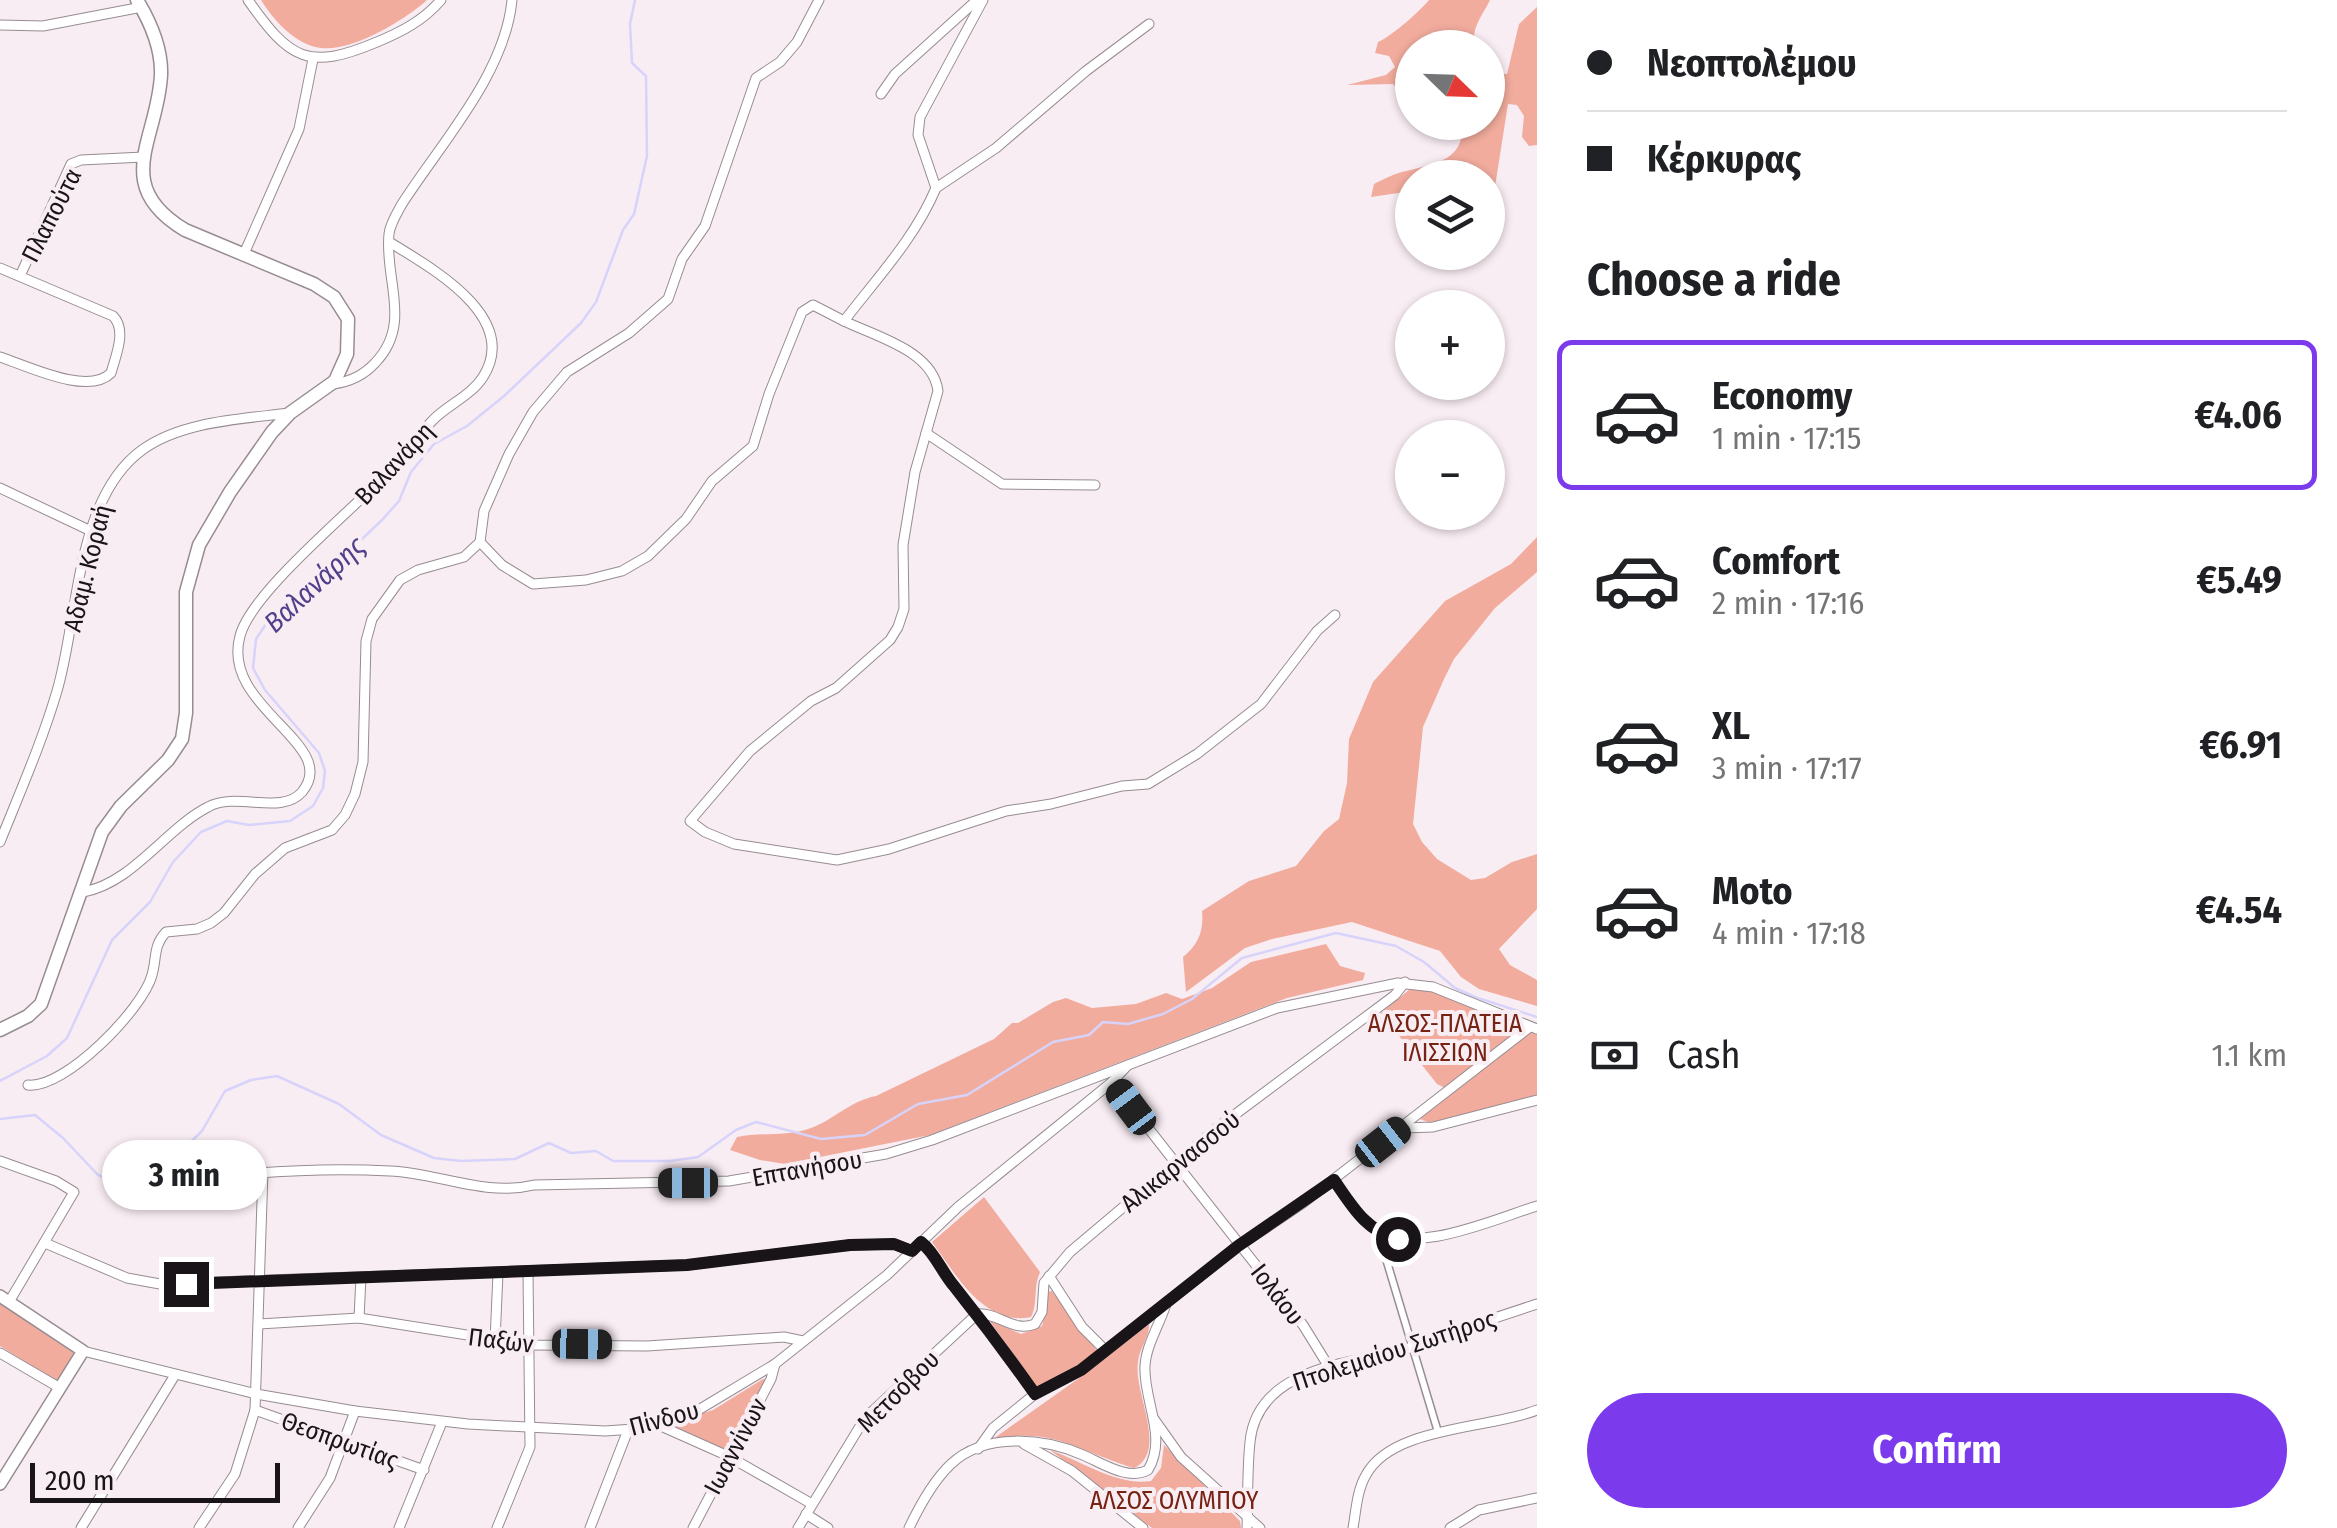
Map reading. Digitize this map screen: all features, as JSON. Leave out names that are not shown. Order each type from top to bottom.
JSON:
[{"type":"main road","points":[[0,1030],[28,1016],[41,1004],[109,820],[159,770],[182,738],[186,713],[186,592],[199,546],[230,492],[290,413],[330,385],[342,368],[348,346],[349,325],[342,306],[314,284],[243,256],[164,217],[146,188],[142,168],[161,74],[156,40],[139,4]]},
{"type":"street","points":[[248,0],[279,38],[312,59],[336,58],[406,29],[441,0]]},
{"type":"street","points":[[330,385],[368,370],[392,341],[396,308],[390,229],[498,55],[509,24],[512,0]]},
{"type":"street","points":[[28,1085],[37,1086],[57,1077],[103,1042],[126,1018],[152,974],[157,942],[166,932],[197,929],[211,922],[284,848],[332,830],[344,814],[355,794],[363,762],[366,641],[372,619],[400,580],[418,570],[464,557],[480,542],[484,511],[509,454],[534,412],[567,372],[629,333],[668,300],[682,258],[705,226],[756,78],[780,62],[797,42],[820,0]]},
{"type":"street","points":[[880,94],[895,74],[980,0]]},
{"type":"street","points":[[936,188],[918,135],[920,117],[980,0]]},
{"type":"street","points":[[0,24],[42,26],[139,4]]},
{"type":"street","points":[[844,321],[915,230],[936,188],[996,148],[1086,71],[1149,24]]},
{"type":"street","points":[[243,256],[299,129],[312,59]]},
{"type":"street","name":"Πλαπούτα","points":[[20,276],[73,162],[144,157]]},
{"type":"street","name":"Βαλανάρη","points":[[83,892],[108,882],[210,806],[234,799],[284,803],[305,787],[310,770],[306,754],[255,700],[246,683],[238,648],[243,626],[267,594],[380,480],[430,423],[475,387],[492,354],[490,332],[471,301],[390,242]]},
{"type":"street","points":[[0,268],[116,319],[121,330],[112,369],[101,380],[86,382],[0,357]]},
{"type":"street","points":[[480,542],[502,565],[533,584],[586,580],[622,571],[648,556],[686,520],[712,482],[754,446],[778,369],[802,312],[812,306],[924,361],[933,372],[938,392],[914,472],[903,545],[904,609],[898,627],[890,640],[836,688],[811,701],[750,751],[690,820],[704,832],[734,844],[837,860],[889,849],[1006,811],[1148,784],[1197,754],[1261,704],[1335,614]]},
{"type":"street","name":"Αδαμ. Κοραή","points":[[0,842],[57,691],[91,530],[115,478],[148,446],[201,427],[290,413]]},
{"type":"street","points":[[926,433],[1002,484],[1095,485]]},
{"type":"street","points":[[0,488],[91,530]]},
{"type":"street","points":[[1405,982],[1432,987],[1534,1028]]},
{"type":"street","name":"Επτανήσου","points":[[182,1181],[263,1170],[392,1171],[512,1190],[534,1186],[742,1180],[915,1146],[1277,1008],[1405,982]]},
{"type":"street","name":"Αλικαρνασσού","points":[[977,1314],[1022,1327],[1032,1326],[1041,1314],[1041,1291],[1070,1252],[1217,1128],[1395,996],[1405,982]]},
{"type":"street","points":[[978,1450],[993,1428],[1035,1394],[1070,1378],[1238,1246],[1334,1180],[1534,1028]]},
{"type":"street","name":"Πίνδου","points":[[83,1350],[256,1394],[355,1412],[442,1422],[628,1430],[654,1423],[704,1409],[775,1364],[886,1276],[1130,1063]]},
{"type":"street","name":"Ιολάου","points":[[1112,1082],[1303,1325],[1329,1367]]},
{"type":"street","points":[[1401,1128],[1433,1127],[1537,1100]]},
{"type":"street","points":[[0,1161],[72,1189],[74,1196],[45,1243],[4,1299],[83,1350],[0,1484]]},
{"type":"street","points":[[199,1528],[235,1474],[255,1410],[263,1170]]},
{"type":"street","points":[[1334,1180],[1357,1213],[1378,1232],[1398,1239],[1425,1239],[1537,1206]]},
{"type":"street","points":[[1378,1232],[1438,1432]]},
{"type":"street","points":[[921,1242],[1035,1394]]},
{"type":"street","points":[[45,1243],[141,1282],[170,1284],[687,1265],[850,1245],[894,1244],[912,1251]]},
{"type":"street","points":[[496,1528],[526,1463],[531,1426],[528,1272]]},
{"type":"street","points":[[495,1341],[498,1273]]},
{"type":"street","points":[[1049,1276],[1082,1326],[1105,1350]]},
{"type":"street","points":[[359,1318],[361,1277]]},
{"type":"street","points":[[909,1528],[948,1467],[978,1450],[1016,1441],[1058,1446],[1126,1473],[1148,1470],[1153,1460],[1154,1418],[1145,1368],[1166,1302]]},
{"type":"street","name":"Πτολεμαίου Σωτήρος","points":[[1247,1524],[1250,1442],[1259,1410],[1286,1384],[1329,1367],[1413,1346],[1537,1304]]},
{"type":"street","name":"Μετσόβου","points":[[798,1528],[866,1418],[977,1314]]},
{"type":"street","name":"Παξών","points":[[259,1324],[359,1318],[531,1345],[648,1346],[784,1337],[803,1341]]},
{"type":"street","points":[[0,1353],[60,1388]]},
{"type":"street","name":"Ιωαννίνων","points":[[693,1528],[772,1379],[775,1364]]},
{"type":"street","points":[[81,1528],[175,1375]]},
{"type":"street","name":"Θεσπρωτίας","points":[[255,1410],[424,1470]]},
{"type":"street","points":[[1353,1528],[1362,1484],[1372,1466],[1386,1453],[1438,1432],[1502,1421],[1537,1410]]},
{"type":"street","points":[[298,1528],[330,1478],[355,1412]]},
{"type":"street","points":[[1154,1418],[1180,1457],[1247,1524],[1260,1528]]},
{"type":"street","points":[[399,1528],[442,1422]]},
{"type":"street","points":[[654,1423],[728,1456],[812,1504]]},
{"type":"street","points":[[590,1528],[628,1430]]},
{"type":"street","points":[[1016,1441],[1072,1470],[1143,1528]]},
{"type":"street","points":[[1450,1528],[1473,1512],[1537,1498]]},
{"type":"street","points":[[806,1514],[828,1528]]},
{"type":"green space","points":[[261,0],[427,0],[362,40],[321,48],[286,31]]},
{"type":"green space","points":[[1429,0],[1490,0],[1476,30],[1396,30]]},
{"type":"green space","points":[[1537,7],[1537,145],[1529,146],[1522,137],[1524,116],[1517,105],[1508,104],[1505,123],[1505,74],[1519,24]]},
{"type":"green space","points":[[1395,31],[1395,67],[1389,56],[1375,53],[1378,42]]},
{"type":"green space","points":[[1395,67],[1395,86],[1347,85],[1386,75]]},
{"type":"green space","points":[[1460,140],[1502,140],[1499,160],[1442,160]]},
{"type":"green space","points":[[1395,174],[1395,193],[1371,197],[1374,184]]},
{"type":"green space","points":[[1537,537],[1537,572],[1495,608],[1454,659],[1423,727],[1413,824],[1437,859],[1471,880],[1485,878],[1512,862],[1537,854],[1537,909],[1499,949],[1510,965],[1537,980],[1537,1006],[1479,989],[1461,977],[1440,951],[1352,922],[1245,948],[1186,992],[1183,957],[1199,937],[1202,911],[1249,881],[1296,866],[1339,819],[1347,783],[1349,739],[1373,682],[1445,601],[1511,564]]},
{"type":"green space","points":[[1326,944],[1340,966],[1365,973],[1363,980],[1287,998],[930,1135],[785,1164],[730,1150],[737,1137],[793,1132],[820,1124],[858,1102],[994,1039],[1012,1023],[1053,1002],[1066,998],[1092,1008],[1136,1004],[1166,993],[1182,999],[1212,988],[1251,962]]},
{"type":"green space","name":"ΑΛΣΟΣ-ΠΛΑΤΕΙΑ ΙΛΙΣΣΙΩΝ","points":[[1410,989],[1450,997],[1521,1028],[1445,1088],[1437,1084],[1381,1013]]},
{"type":"green space","points":[[1531,1031],[1537,1034],[1537,1095],[1441,1121],[1420,1119]]},
{"type":"green space","points":[[984,1197],[1040,1272],[1031,1317],[1014,1318],[985,1306],[961,1282],[932,1242]]},
{"type":"green space","points":[[1052,1291],[1097,1351],[1037,1388],[989,1320],[1021,1334],[1042,1326],[1047,1306],[1045,1292]]},
{"type":"green space","points":[[0,1304],[74,1353],[58,1382],[0,1346]]},
{"type":"green space","name":"ΑΛΣΟΣ ΟΛΥΜΠΟΥ","points":[[1149,1324],[1138,1374],[1149,1448],[1144,1460],[1134,1468],[1051,1439],[993,1439],[1082,1376]]},
{"type":"green space","points":[[766,1380],[727,1451],[669,1424],[713,1410]]},
{"type":"green space","name":"ΑΛΣΟΣ ΟΛΥΜΠΟΥ","points":[[1164,1445],[1240,1521],[1241,1528],[1152,1528],[1050,1450],[1112,1476],[1138,1482],[1151,1481],[1161,1468]]},
{"type":"waterway","name":"Βαλανάρης","points":[[0,1081],[47,1056],[67,1038],[112,940],[150,902],[173,862],[201,832],[227,821],[249,825],[290,821],[313,806],[323,788],[325,771],[319,753],[265,690],[253,668],[256,639],[268,621],[320,579],[382,520],[399,501],[411,472],[434,444],[467,426],[504,396],[581,323],[596,302],[623,230],[634,214],[647,156],[646,76],[632,63],[630,24],[635,0]]},
{"type":"waterway","points":[[0,1119],[35,1115],[98,1175],[112,1180],[164,1168],[202,1131],[225,1091],[251,1080],[277,1076],[339,1104],[381,1135],[434,1158],[461,1161],[515,1159],[549,1143],[571,1153],[596,1151],[613,1161],[670,1161],[698,1157],[736,1130],[756,1122],[821,1139],[865,1135],[918,1104],[967,1095],[1053,1042],[1089,1035],[1103,1022],[1128,1024],[1163,1014],[1192,999],[1242,958],[1336,933],[1396,946],[1424,962],[1455,988],[1537,1017]]},
{"type":"route","points":[[186,1284],[687,1265],[850,1245],[894,1244],[912,1251],[921,1242],[1035,1394],[1070,1378],[1238,1246],[1334,1180],[1368,1224],[1398,1239]]}]
